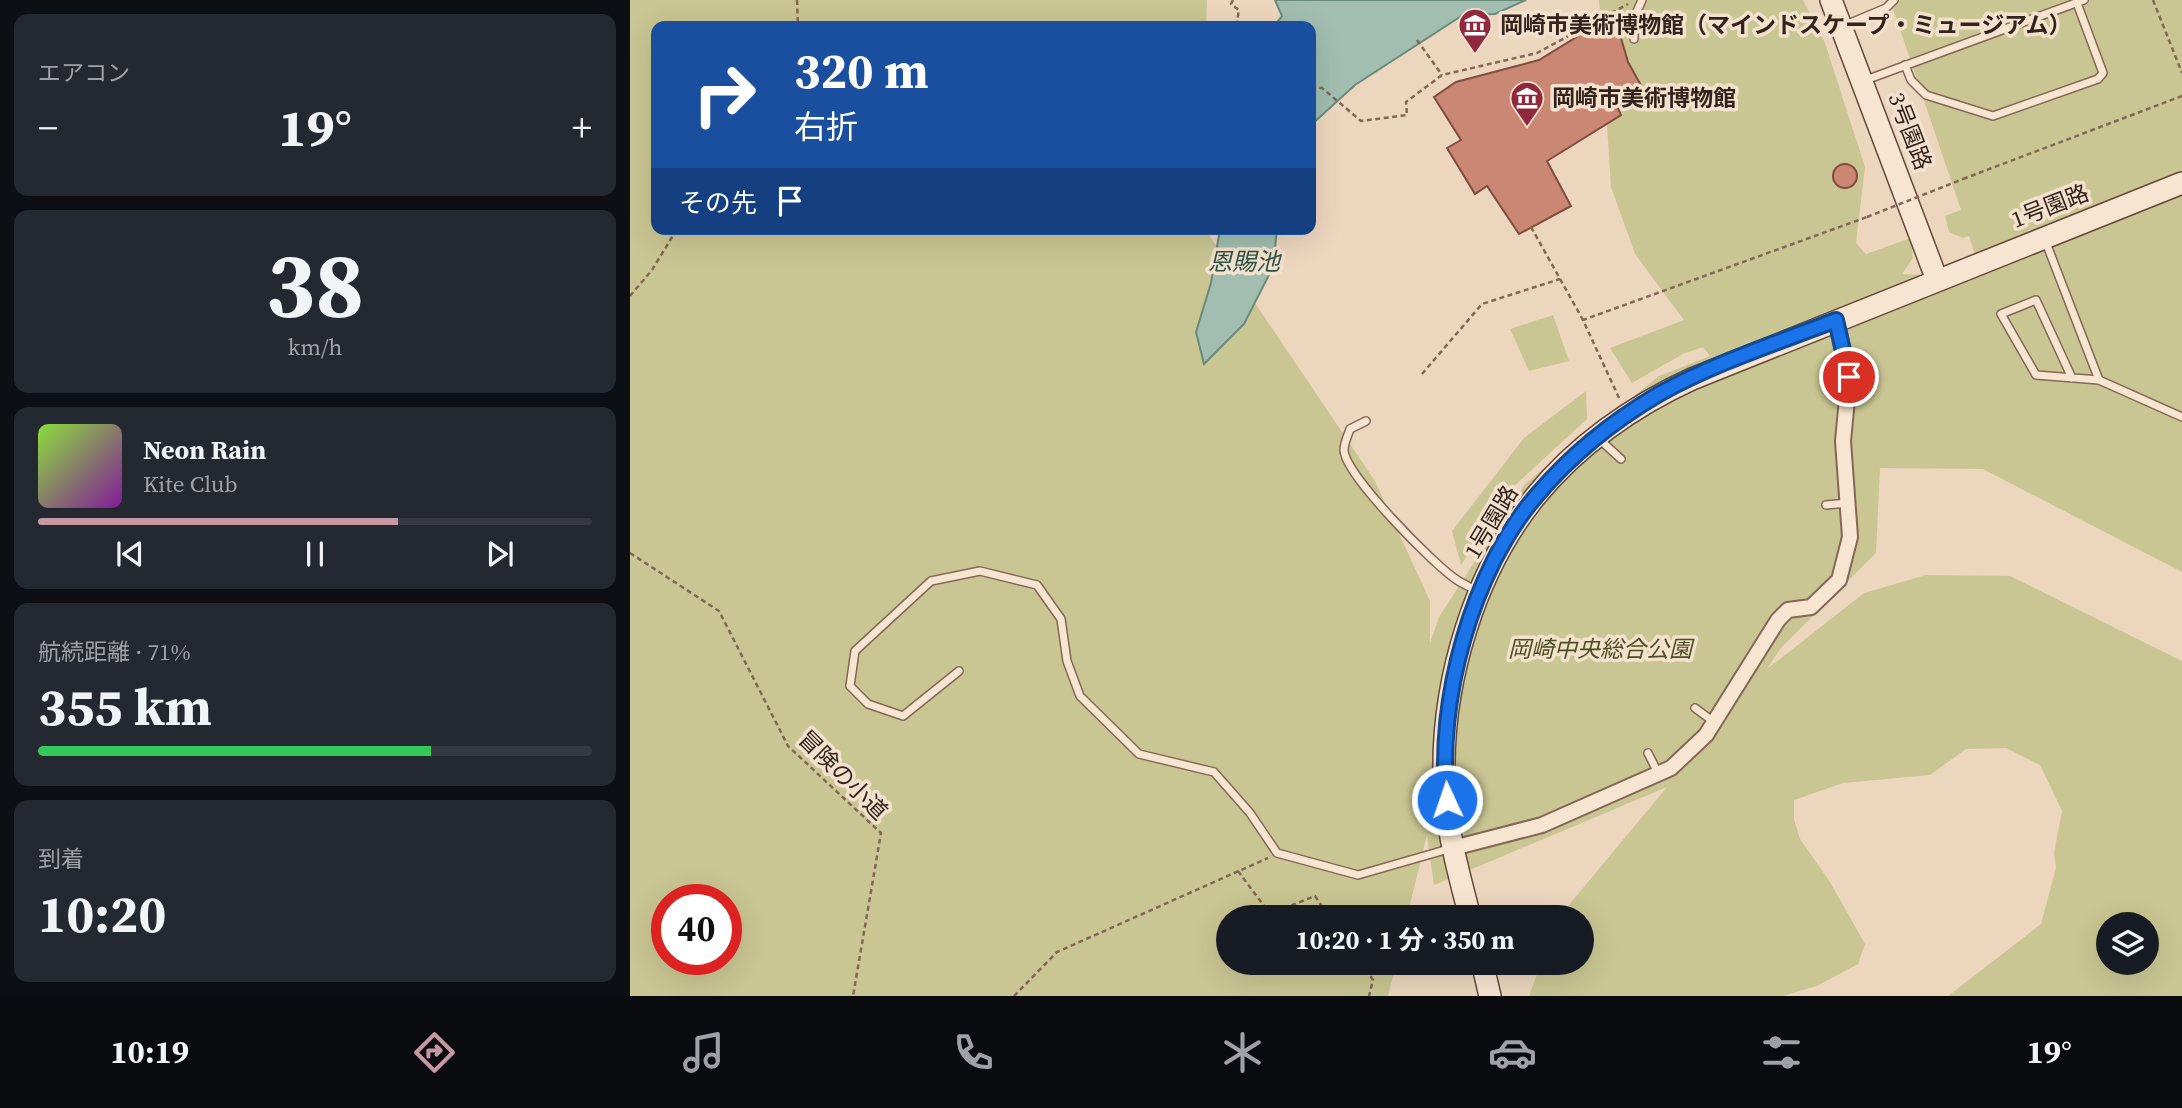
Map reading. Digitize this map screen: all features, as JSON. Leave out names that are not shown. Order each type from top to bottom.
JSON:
[{"type":"street","name":"3号園路","points":[[1831,0],[1937,280]]},
{"type":"street","name":"1号園路","points":[[1467,905],[1452,848],[1444,775],[1449,708],[1461,650],[1480,592],[1508,539],[1535,497],[1597,437],[1627,415],[1692,379],[2043,236],[2182,183]]},
{"type":"street","points":[[1452,848],[1542,825],[1671,768],[1714,722],[1778,620],[1788,610],[1811,607],[1839,580],[1850,537],[1843,441],[1849,377],[1836,320]]},
{"type":"street","points":[[1485,975],[1490,996]]},
{"type":"lane","points":[[1634,39],[1634,18],[1642,0]]},
{"type":"lane","points":[[1841,27],[1886,8],[1894,0]]},
{"type":"lane","points":[[1863,81],[1905,65],[2080,1],[2103,73],[2098,79],[1993,116],[1926,95],[1911,80],[1905,65]]},
{"type":"lane","points":[[2043,236],[2099,380]]},
{"type":"lane","points":[[2072,378],[2036,300],[2001,314],[2036,376],[2099,380],[2182,417]]},
{"type":"lane","points":[[1366,421],[1350,429],[1344,451],[1351,470],[1371,495],[1455,580],[1480,592]]},
{"type":"lane","points":[[1597,437],[1621,459]]},
{"type":"lane","points":[[1826,505],[1848,503]]},
{"type":"lane","points":[[959,671],[903,716],[868,704],[850,685],[855,651],[931,581],[980,570],[1037,585],[1061,620],[1067,661],[1080,696],[1139,754],[1214,772],[1250,813],[1277,853],[1358,875],[1452,848]]},
{"type":"lane","points":[[1695,708],[1714,722]]},
{"type":"lane","points":[[1648,753],[1659,774]]},
{"type":"path","points":[[797,0],[798,21]]},
{"type":"path","points":[[1233,0],[1231,4],[1239,10],[1237,21]]},
{"type":"path","points":[[1316,88],[1322,88],[1361,121],[1407,115],[1406,102],[1442,75],[1537,53],[1636,0]]},
{"type":"path","points":[[2153,0],[2182,73]]},
{"type":"path","points":[[1417,40],[1442,75]]},
{"type":"path","points":[[1583,320],[1867,217],[2182,96]]},
{"type":"path","points":[[1531,228],[1583,320],[1627,415]]},
{"type":"path","points":[[630,296],[652,270],[673,235]]},
{"type":"path","points":[[1422,374],[1482,304],[1560,279]]},
{"type":"path","name":"冒険の小道","points":[[630,553],[719,611],[788,746],[881,833],[853,996]]},
{"type":"path","points":[[1014,996],[1057,952],[1277,853]]},
{"type":"path","points":[[1238,871],[1263,905]]},
{"type":"path","points":[[1292,905],[1315,896],[1321,905]]},
{"type":"path","points":[[1368,996],[1373,980],[1370,975]]},
{"type":"green space","name":"岡崎中央総合公園","points":[[630,0],[1207,0],[1206,21],[651,21],[651,235],[1209,235],[1375,481],[1430,601],[1430,643],[1439,617],[1525,484],[1659,376],[1710,356],[1703,347],[1683,354],[1632,383],[1610,348],[1684,320],[1635,254],[1611,187],[1599,0],[1803,0],[1825,43],[1865,167],[1856,243],[1866,254],[1911,238],[1913,258],[1902,274],[1923,275],[1975,254],[1969,236],[1963,238],[1949,232],[1945,216],[1961,210],[1890,0],[2182,0],[2182,572],[1983,469],[1880,468],[1876,553],[1780,649],[1767,669],[1864,593],[1926,575],[2010,576],[2182,661],[2182,996],[1948,996],[2041,924],[2056,868],[2054,853],[2062,811],[2040,765],[2006,748],[1966,749],[1930,775],[1843,783],[1794,800],[1794,819],[1800,839],[1830,882],[1865,944],[1858,964],[1817,986],[1783,996],[1529,996],[1537,975],[1594,975],[1594,905],[1569,905],[1667,787],[1434,885],[1427,835],[1410,905],[1216,905],[1216,975],[1393,975],[1388,996],[630,996]]},
{"type":"green space","points":[[1553,315],[1569,361],[1529,371],[1510,329]]},
{"type":"green space","points":[[1586,391],[1587,419],[1510,490],[1461,565],[1452,531],[1524,438]]},
{"type":"water","points":[[1275,0],[1526,0],[1495,14],[1463,15],[1355,85],[1316,120],[1316,21],[1278,21],[1282,16]]},
{"type":"water","name":"恩賜池","points":[[1219,235],[1276,235],[1273,267],[1244,324],[1204,364],[1196,332],[1211,283]]},
{"type":"building","name":"岡崎市美術博物館","points":[[1614,14],[1628,62],[1642,87],[1615,102],[1621,115],[1547,161],[1571,206],[1519,234],[1487,186],[1475,194],[1447,148],[1461,140],[1434,97],[1456,82],[1539,60]]},
{"type":"building","points":[[1845,164],[1854,167],[1857,176],[1854,185],[1845,188],[1836,185],[1833,176],[1836,167]]},
{"type":"place","name":"岡崎市美術博物館（マインドスケープ・ミュージアム）","points":[[1475,55]]},
{"type":"place","name":"岡崎市美術博物館","points":[[1527,128]]},
{"type":"route","points":[[1447,800],[1444,775],[1449,708],[1461,650],[1480,592],[1508,539],[1535,497],[1565,465],[1597,437],[1661,393],[1744,356],[1836,320],[1849,377]]}]
